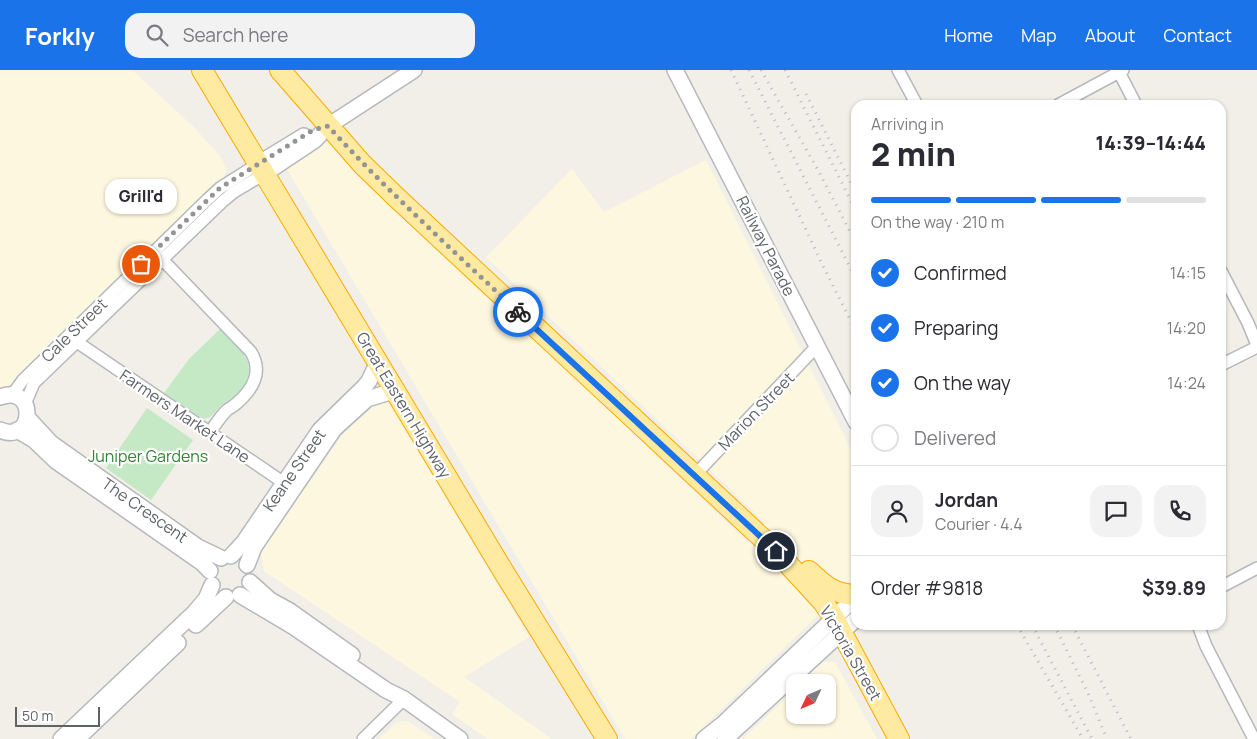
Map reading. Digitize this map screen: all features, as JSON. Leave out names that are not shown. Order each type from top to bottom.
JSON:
[{"type":"highway","name":"Great Eastern Highway","points":[[202,70],[505,574],[607,739]]},
{"type":"highway","name":"Victoria Street","points":[[280,70],[362,164],[776,551],[844,623],[899,739]]},
{"type":"highway","points":[[776,551],[794,559],[833,591],[851,595]]},
{"type":"street","name":"Cale Street","points":[[6,396],[158,256],[261,169],[315,140],[328,126],[414,70]]},
{"type":"street","name":"Railway Parade","points":[[675,70],[851,412]]},
{"type":"street","points":[[898,70],[914,100]]},
{"type":"street","points":[[907,70],[922,100]]},
{"type":"street","points":[[1067,100],[1121,71],[1134,100]]},
{"type":"street","name":"Cale Street","points":[[26,411],[34,383],[77,342],[158,256]]},
{"type":"street","points":[[158,256],[251,352],[256,360],[258,368],[252,385],[239,402],[225,413],[210,432]]},
{"type":"street","points":[[1226,281],[1248,323],[1257,346],[1226,362]]},
{"type":"street","name":"Farmers Market Lane","points":[[77,342],[288,486]]},
{"type":"street","name":"Marion Street","points":[[694,476],[818,346]]},
{"type":"street","name":"Keane Street","points":[[247,565],[254,547],[320,430],[369,381],[378,362]]},
{"type":"street","name":"Keane Street","points":[[226,557],[244,542],[334,430],[368,399],[390,392],[396,393]]},
{"type":"street","name":"The Crescent","points":[[6,396],[17,396],[51,443],[198,547],[226,557]]},
{"type":"street","points":[[0,430],[7,432],[17,430],[26,423],[26,411]]},
{"type":"street","name":"The Crescent","points":[[17,430],[34,440],[56,461],[201,562],[211,578]]},
{"type":"street","points":[[61,739],[194,613],[206,598],[216,561],[226,557],[240,559],[247,565],[250,571],[248,587],[233,596],[77,739]]},
{"type":"street","points":[[1226,584],[1257,568]]},
{"type":"street","points":[[211,578],[215,590],[233,596],[294,627],[386,690],[404,699],[460,739]]},
{"type":"street","points":[[250,582],[270,600],[290,611],[391,682],[404,699]]},
{"type":"street","points":[[725,739],[844,623],[851,607]]},
{"type":"street","points":[[704,739],[844,623]]},
{"type":"street","points":[[1195,630],[1206,646]]},
{"type":"street","points":[[1200,630],[1206,646],[1254,739]]},
{"type":"street","points":[[363,739],[404,699]]},
{"type":"shaded area","points":[[0,70],[132,70],[195,128],[219,155],[227,169],[220,188],[23,380],[0,397]]},
{"type":"shaded area","points":[[327,141],[747,542],[766,523],[486,257],[572,169],[604,212],[706,160],[851,449],[851,583],[691,739],[625,739],[285,166]]},
{"type":"shaded area","points":[[385,396],[529,637],[464,677],[552,739],[488,739],[452,714],[460,702],[264,571],[261,553],[306,487],[343,434]]},
{"type":"shaded area","points":[[823,662],[835,662],[877,739],[743,739],[786,698],[786,724],[836,724],[836,674],[810,674]]},
{"type":"shaded area","points":[[408,721],[434,739],[379,739],[397,722]]},
{"type":"green space","points":[[220,329],[241,351],[249,367],[249,375],[245,385],[237,395],[224,403],[210,417],[203,419],[164,393],[189,359]]},
{"type":"green space","name":"Juniper Gardens","points":[[147,408],[193,440],[151,500],[106,468]]},
{"type":"railway","points":[[731,70],[822,264],[851,321]]},
{"type":"railway","points":[[749,70],[851,269]]},
{"type":"railway","points":[[761,70],[818,170],[851,233]]},
{"type":"railway","points":[[785,70],[851,201]]},
{"type":"railway","points":[[806,94],[851,183]]},
{"type":"railway","points":[[1020,630],[1083,739]]},
{"type":"railway","points":[[1035,630],[1092,739]]},
{"type":"railway","points":[[1056,630],[1088,693],[1107,739]]},
{"type":"railway","points":[[1075,630],[1131,739]]},
{"type":"way so far","points":[[141,264],[220,188],[236,176],[313,130],[328,126],[362,164],[518,312]]},
{"type":"place","name":"Grill'd","points":[[141,264]]},
{"type":"route","points":[[518,312],[776,551]]}]
